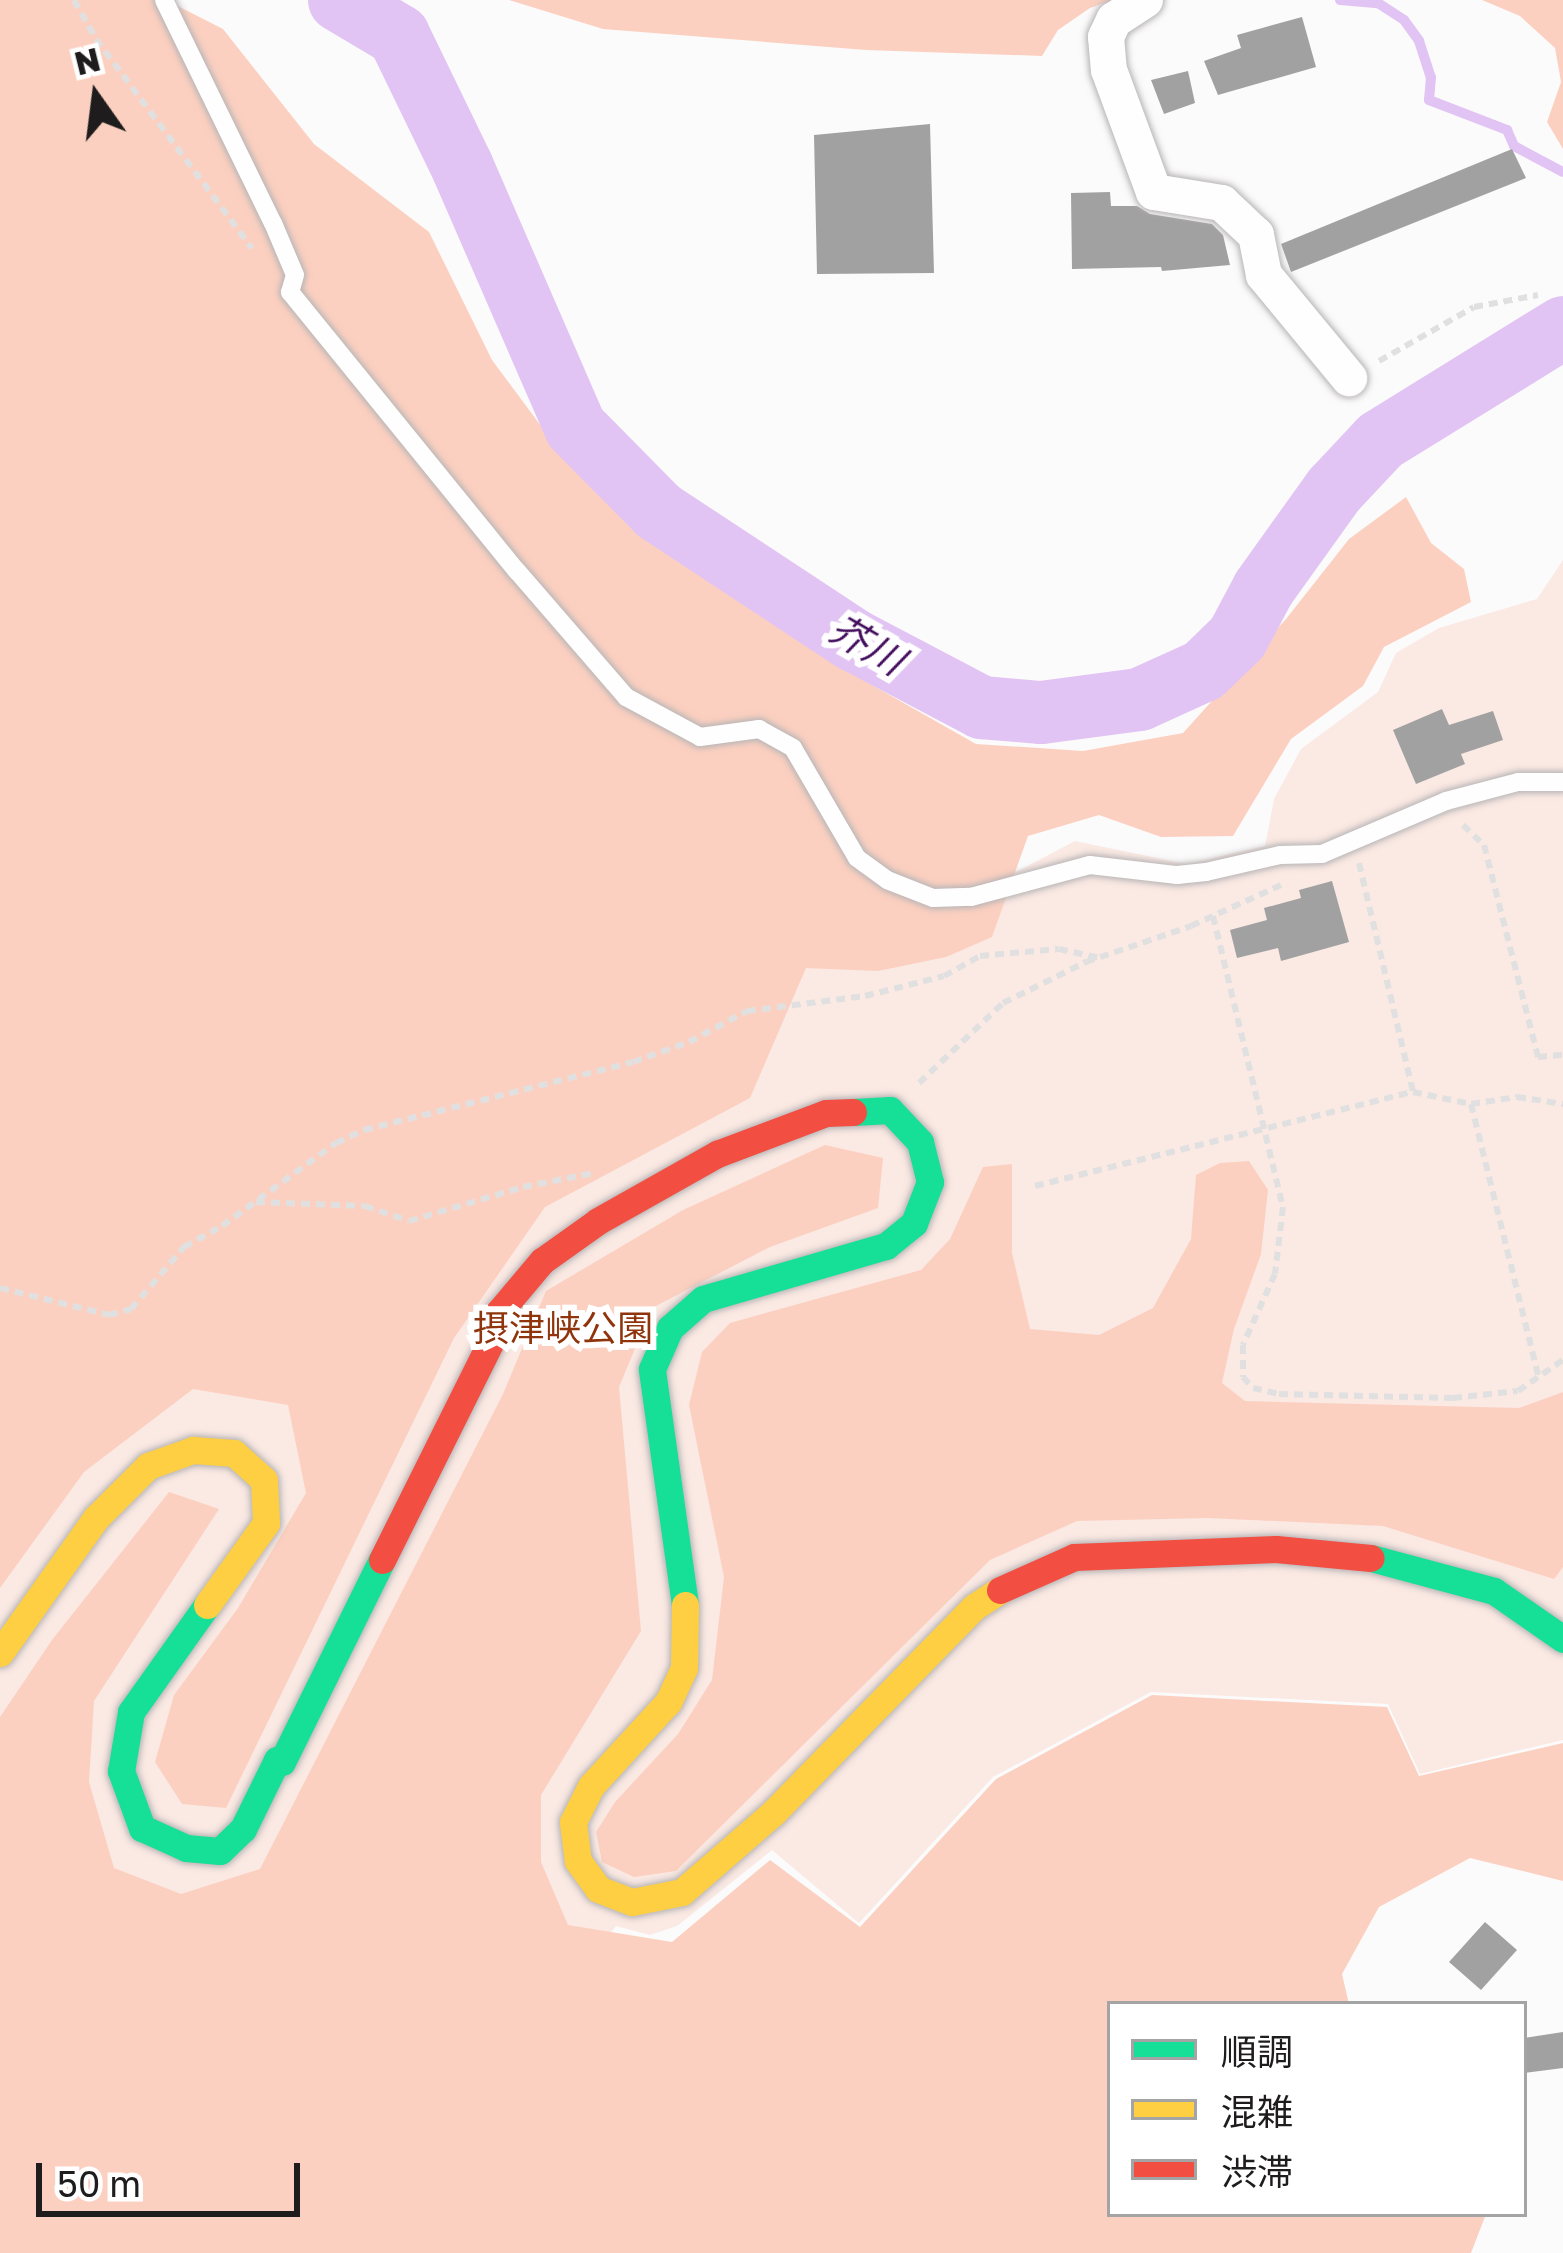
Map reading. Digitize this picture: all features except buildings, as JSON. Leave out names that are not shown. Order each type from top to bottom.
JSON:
[{"type":"street","points":[[1145,0],[1114,20],[1106,37],[1109,70],[1154,191],[1222,203],[1256,235],[1264,274],[1349,377]]},
{"type":"street","points":[[0,1653],[96,1518],[148,1466],[193,1450],[234,1453],[264,1480],[266,1523],[131,1712],[121,1771],[142,1828],[186,1848],[220,1851],[243,1828],[277,1760],[282,1762],[504,1315],[499,1312],[542,1261],[598,1221],[717,1154],[826,1113],[890,1110],[920,1142],[930,1182],[914,1222],[886,1246],[704,1299],[670,1328],[652,1369],[688,1624],[684,1668],[668,1702],[591,1786],[572,1822],[578,1861],[598,1888],[632,1902],[682,1892],[773,1814],[974,1607],[1021,1576],[1074,1557],[1276,1550],[1374,1558],[1494,1591],[1563,1639]]},
{"type":"lane","points":[[164,0],[273,223],[295,275],[290,292],[626,697],[700,737],[759,729],[793,748],[856,857],[887,880],[933,898],[971,897],[1090,866],[1178,875],[1280,855],[1322,854],[1456,798],[1518,782],[1563,782]]},
{"type":"path","points":[[74,0],[96,39],[290,292]]},
{"type":"path","points":[[1349,377],[1474,307],[1538,295]]},
{"type":"path","points":[[1456,798],[1465,832],[1484,845],[1538,1058],[1563,1055]]},
{"type":"path","points":[[1355,841],[1413,1091]]},
{"type":"path","points":[[890,1110],[1003,1004],[1100,958],[1213,916],[1293,878],[1322,854]]},
{"type":"path","points":[[1213,916],[1283,1207],[1275,1274],[1243,1345],[1243,1376],[1253,1388],[1279,1394],[1498,1396],[1539,1378],[1563,1360]]},
{"type":"path","points":[[0,1288],[109,1315],[130,1309],[184,1247],[255,1202],[288,1174],[364,1130],[633,1062],[689,1042],[747,1011],[865,996],[944,976],[980,956],[1058,950],[1100,958]]},
{"type":"path","points":[[1035,1186],[1267,1132],[1413,1091],[1471,1104],[1517,1097],[1563,1104]]},
{"type":"path","points":[[1471,1104],[1539,1378]]},
{"type":"path","points":[[255,1202],[365,1206],[409,1221],[523,1187],[616,1170]]},
{"type":"green space","name":"摂津峡公園","points":[[0,0],[976,884],[1020,870],[1075,841],[1186,864],[1265,846],[1274,799],[1301,749],[1378,692],[1396,653],[1439,628],[1537,599],[1563,560],[1563,1740],[1420,1774],[1388,1704],[1151,1692],[993,1777],[859,1923],[772,1850],[677,1926],[650,1935],[616,1926],[598,1950],[0,2231]]},
{"type":"green space","points":[[0,0],[166,0],[223,29],[314,144],[429,232],[492,360],[544,430],[630,527],[872,685],[976,744],[1083,751],[1183,733],[1286,619],[1349,539],[1406,497],[1431,543],[1464,569],[1471,602],[1384,647],[1363,686],[1291,739],[1233,836],[1161,837],[1099,815],[1028,836],[992,937],[946,957],[878,971],[806,968],[750,1098],[545,1207],[454,1338],[226,1808],[182,1804],[155,1762],[174,1695],[238,1608],[306,1493],[288,1405],[193,1389],[84,1472],[0,1588]]},
{"type":"green space","points":[[509,0],[1113,0],[1090,8],[1058,30],[1042,56],[866,50],[603,29]]},
{"type":"green space","points":[[1482,0],[1563,0],[1563,149],[1547,122],[1561,82],[1555,48],[1520,16]]},
{"type":"green space","points":[[825,1145],[883,1158],[878,1208],[770,1247],[652,1308],[619,1387],[641,1631],[541,1795],[541,1862],[568,1925],[672,1942],[770,1860],[860,1927],[996,1779],[1152,1695],[1387,1707],[1419,1776],[1563,1743],[1563,1881],[1470,1858],[1379,1907],[1342,1974],[1348,2001],[1107,2001],[1107,2217],[1485,2217],[1471,2253],[0,2253],[0,1717],[52,1640],[169,1492],[219,1509],[94,1701],[89,1782],[114,1868],[181,1894],[260,1869],[503,1394],[546,1291],[683,1210]]},
{"type":"green space","points":[[1249,1161],[1268,1190],[1261,1254],[1234,1329],[1222,1383],[1245,1401],[1519,1408],[1563,1392],[1563,1567],[1554,1579],[1383,1526],[1208,1518],[1077,1521],[990,1560],[676,1871],[634,1877],[602,1862],[596,1832],[615,1802],[678,1734],[712,1680],[724,1577],[689,1405],[702,1352],[730,1323],[921,1270],[950,1239],[983,1167],[1012,1164],[1012,1253],[1030,1329],[1099,1335],[1153,1308],[1191,1239],[1196,1175],[1220,1163]]},
{"type":"waterway","name":"芥川","points":[[339,0],[398,35],[462,167],[575,427],[658,511],[854,640],[981,707],[1041,712],[1139,699],[1203,670],[1237,637],[1263,588],[1334,489],[1380,440],[1563,327]]},
{"type":"waterway","points":[[1340,0],[1378,3],[1404,20],[1419,41],[1431,77],[1429,100],[1507,130],[1514,146],[1563,172]]},
{"type":"traffic: fast","points":[[685,1605],[652,1369],[670,1328],[703,1299],[886,1246],[914,1223],[930,1182],[920,1142],[890,1110],[853,1112]]},
{"type":"traffic: fast","points":[[1371,1558],[1494,1591],[1563,1639]]},
{"type":"traffic: fast","points":[[207,1605],[131,1712],[121,1771],[142,1828],[186,1848],[220,1851],[243,1829],[277,1760],[282,1762],[382,1560]]},
{"type":"traffic: slow","points":[[0,1653],[96,1518],[148,1466],[193,1450],[234,1453],[264,1480],[266,1523],[207,1605]]},
{"type":"traffic: slow","points":[[685,1605],[684,1668],[668,1702],[591,1786],[573,1822],[578,1861],[598,1889],[632,1902],[682,1892],[773,1813],[974,1607],[1000,1590]]},
{"type":"traffic: jam","points":[[382,1560],[504,1315],[499,1312],[542,1261],[598,1221],[717,1154],[826,1113],[853,1112]]},
{"type":"traffic: jam","points":[[1000,1590],[1074,1557],[1276,1549],[1371,1558]]}]
